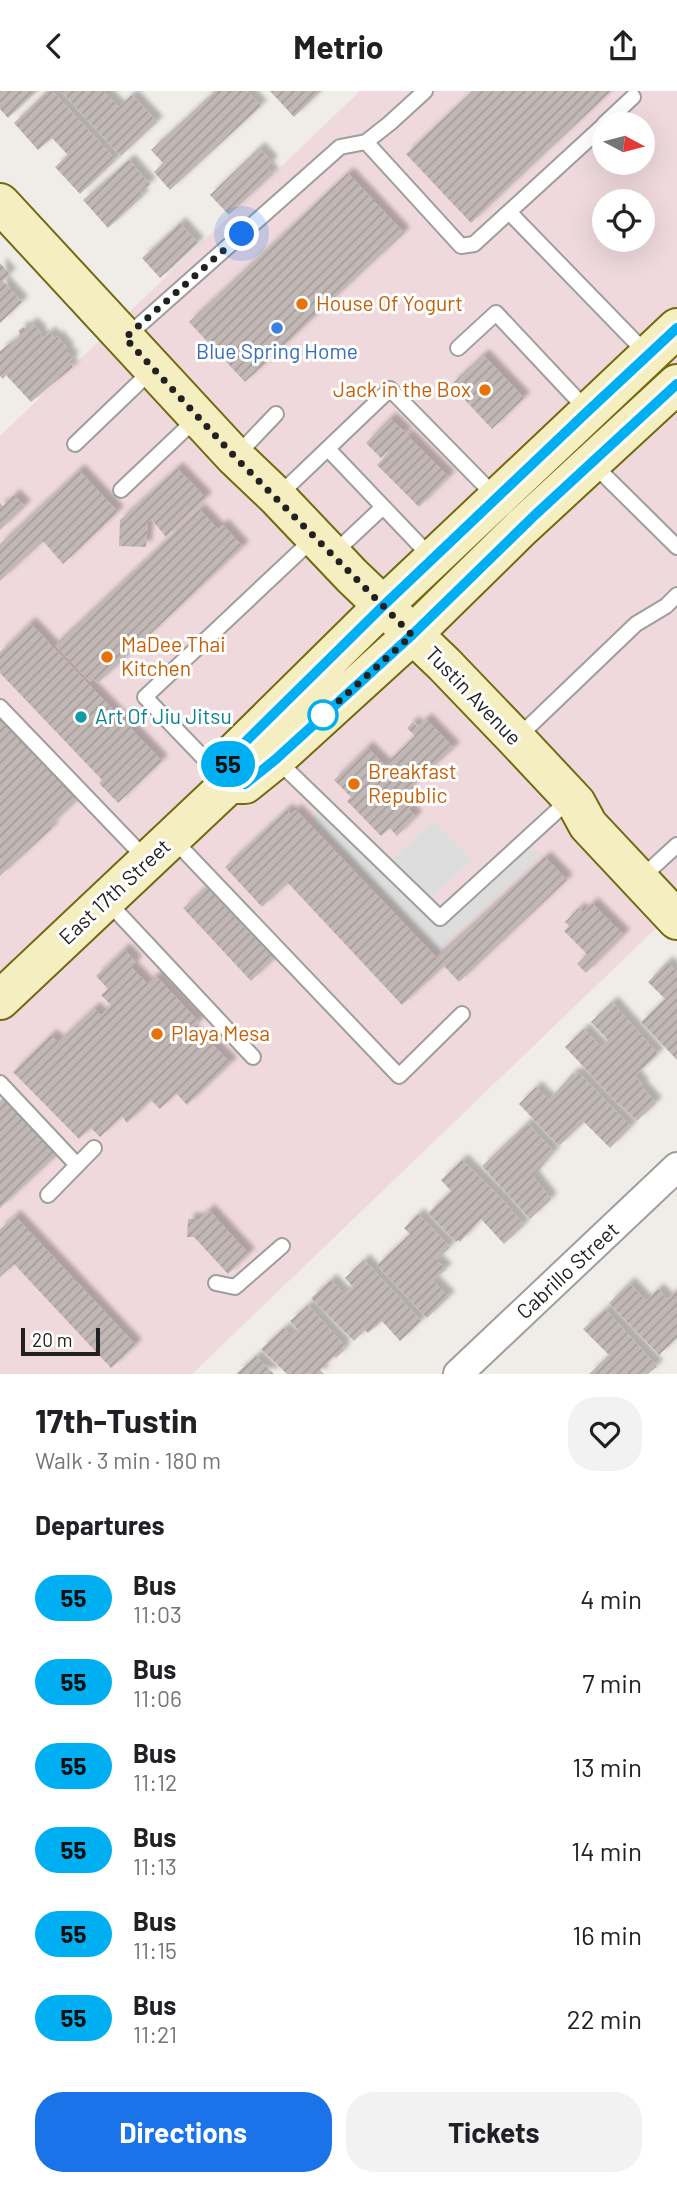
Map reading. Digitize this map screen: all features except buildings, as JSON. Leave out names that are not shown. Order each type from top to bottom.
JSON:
[{"type":"main road","name":"Tustin Avenue","points":[[0,204],[235,457],[278,497],[516,739],[571,798],[588,825],[677,920]]},
{"type":"main road","name":"East 17th Street","points":[[9,985],[106,900],[229,784],[245,784],[276,759],[412,635],[590,436],[649,355],[677,328]]},
{"type":"main road","name":"East 17th Street","points":[[229,784],[226,769],[231,756],[497,498],[590,436],[677,384]]},
{"type":"street","name":"Cabrillo Street","points":[[458,1374],[677,1167]]},
{"type":"lane","points":[[125,338],[340,147],[366,142],[425,91]]},
{"type":"lane","points":[[617,112],[634,97]]},
{"type":"lane","points":[[366,142],[461,246],[474,244],[592,135]]},
{"type":"lane","points":[[509,212],[649,355]]},
{"type":"lane","points":[[458,348],[496,313],[677,547]]},
{"type":"lane","points":[[75,444],[153,369]]},
{"type":"lane","points":[[278,497],[390,389],[497,498]]},
{"type":"lane","points":[[235,457],[276,414]]},
{"type":"lane","points":[[121,489],[198,417]]},
{"type":"lane","points":[[328,449],[433,559]]},
{"type":"lane","points":[[229,784],[145,697],[324,546],[383,507]]},
{"type":"lane","points":[[516,739],[636,624],[666,605],[677,594]]},
{"type":"lane","points":[[0,707],[160,849],[399,1076],[462,1014]]},
{"type":"lane","points":[[276,759],[440,918],[571,798]]},
{"type":"lane","points":[[639,880],[677,845]]},
{"type":"lane","points":[[106,900],[253,1057]]},
{"type":"lane","points":[[0,1083],[77,1165]]},
{"type":"lane","points":[[48,1195],[94,1148]]},
{"type":"lane","points":[[216,1283],[234,1287],[282,1246]]},
{"type":"shaded area","points":[[360,91],[677,91],[677,908],[192,1374],[0,1374],[0,436]]},
{"type":"shaded area","points":[[324,792],[391,861],[433,821],[472,860],[430,899],[440,908],[516,843],[543,854],[437,952],[313,822]]},
{"type":"bus line","name":"55","points":[[677,328],[383,606],[231,756],[226,769],[229,784],[245,784],[276,759],[412,635],[614,440],[677,384]]},
{"type":"place","name":"House Of Yogurt","points":[[302,304]]},
{"type":"place","name":"Blue Spring Home","points":[[277,328]]},
{"type":"place","name":"Jack in the Box","points":[[485,390]]},
{"type":"place","name":"MaDee Thai Kitchen","points":[[107,657]]},
{"type":"place","name":"Art Of Jiu Jitsu","points":[[81,717]]},
{"type":"place","name":"Breakfast Republic","points":[[354,784]]},
{"type":"place","name":"Playa Mesa","points":[[157,1034]]},
{"type":"route","points":[[242,234],[125,338],[235,457],[278,497],[412,635],[318,720],[323,715]]}]
